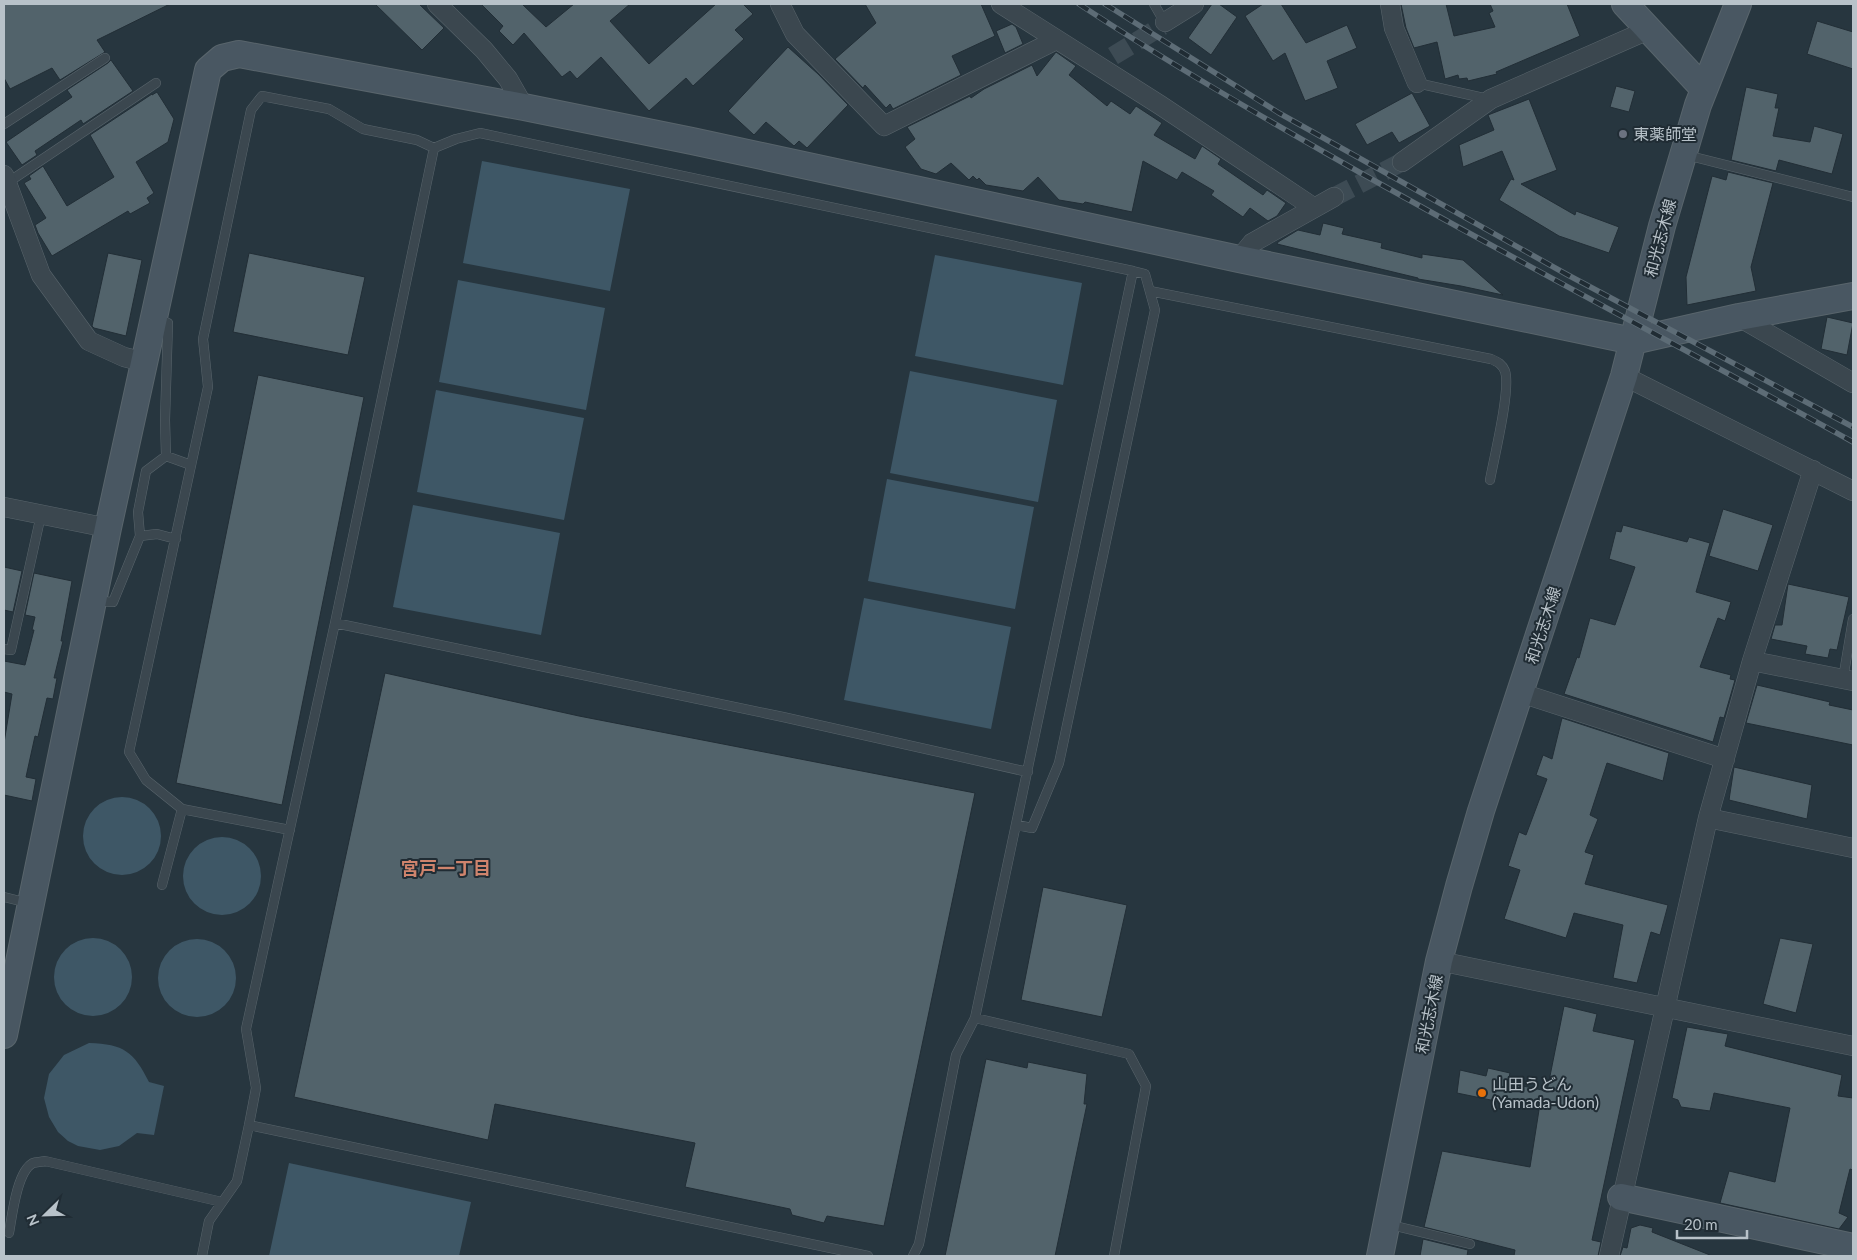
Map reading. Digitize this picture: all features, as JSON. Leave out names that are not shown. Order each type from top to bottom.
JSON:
[{"type":"street","points":[[437,4],[484,50],[508,79],[524,107]]},
{"type":"street","points":[[780,4],[795,34],[884,126],[1056,40]]},
{"type":"street","points":[[1001,4],[1160,105],[1313,207]]},
{"type":"street","points":[[1163,24],[1194,4]]},
{"type":"street","points":[[1390,4],[1394,28],[1417,82]]},
{"type":"street","points":[[1625,4],[1648,30],[1685,66],[1703,88]]},
{"type":"street","name":"和光志木線","points":[[1380,1256],[1439,961],[1481,811],[1624,376],[1662,226],[1703,88],[1738,4]]},
{"type":"street","points":[[1402,162],[1491,99],[1648,30]]},
{"type":"street","points":[[4,1035],[8,992],[30,904],[108,528],[208,70],[222,58],[239,54],[524,107],[1633,341],[1739,317],[1853,296]]},
{"type":"street","points":[[1095,64],[1113,56]]},
{"type":"street","points":[[5,179],[41,275],[89,341],[124,357],[144,362]]},
{"type":"street","points":[[1239,259],[1252,243],[1313,207],[1334,197]]},
{"type":"street","points":[[1739,317],[1853,383]]},
{"type":"street","points":[[1624,376],[1813,470],[1853,492]]},
{"type":"street","points":[[1609,1256],[1708,818],[1752,661],[1813,470]]},
{"type":"street","points":[[4,508],[108,528]]},
{"type":"street","points":[[1752,661],[1848,680]]},
{"type":"street","points":[[1521,692],[1725,758]]},
{"type":"street","points":[[1708,818],[1853,848]]},
{"type":"street","points":[[1439,961],[1853,1046]]},
{"type":"street","points":[[1621,1197],[1853,1247]]},
{"type":"lane","points":[[1154,4],[1163,24]]},
{"type":"lane","points":[[4,124],[105,58]]},
{"type":"lane","points":[[5,179],[156,82]]},
{"type":"lane","points":[[1417,82],[1491,99]]},
{"type":"lane","points":[[290,830],[182,809],[146,780],[129,752],[208,387],[203,340],[251,110],[262,96],[329,109],[363,129],[417,140],[434,148],[456,139],[480,134],[1145,274],[1155,310],[1060,763],[1032,828],[1017,825]]},
{"type":"lane","points":[[202,1256],[209,1220],[237,1181],[249,1125],[256,1088],[246,1029],[335,623],[434,148]]},
{"type":"lane","points":[[1683,155],[1853,197]]},
{"type":"lane","points":[[913,1256],[919,1244],[956,1054],[975,1018],[1133,271]]},
{"type":"lane","points":[[1150,292],[1491,359],[1500,363],[1506,372],[1506,394],[1490,480]]},
{"type":"lane","points":[[154,316],[168,323],[165,420],[166,456]]},
{"type":"lane","points":[[166,456],[191,465]]},
{"type":"lane","points":[[93,601],[114,602],[140,536],[138,512],[146,471],[166,456]]},
{"type":"lane","points":[[4,649],[11,650],[41,515]]},
{"type":"lane","points":[[140,536],[156,534],[176,539]]},
{"type":"lane","points":[[1848,680],[1853,619]]},
{"type":"lane","points":[[335,623],[773,715],[1028,772]]},
{"type":"lane","points":[[162,885],[182,809]]},
{"type":"lane","points":[[4,897],[30,904]]},
{"type":"lane","points":[[975,1018],[1129,1054],[1146,1086],[1114,1256]]},
{"type":"lane","points":[[249,1125],[868,1256]]},
{"type":"lane","points":[[8,1233],[19,1184],[24,1172],[33,1163],[45,1161],[222,1202]]},
{"type":"lane","points":[[1386,1224],[1470,1244]]},
{"type":"water","points":[[482,161],[630,189],[610,291],[463,263]]},
{"type":"water","points":[[935,255],[1082,283],[1063,385],[915,356]]},
{"type":"water","points":[[458,280],[605,308],[586,410],[439,382]]},
{"type":"water","points":[[910,371],[1057,400],[1038,502],[890,473]]},
{"type":"water","points":[[436,390],[584,418],[564,520],[417,492]]},
{"type":"water","points":[[887,479],[1034,507],[1015,609],[868,581]]},
{"type":"water","points":[[413,505],[560,533],[541,635],[393,607]]},
{"type":"water","points":[[864,598],[1011,627],[991,729],[844,700]]},
{"type":"water","points":[[122,797],[137,800],[150,808],[158,821],[161,836],[158,851],[150,864],[137,872],[122,875],[107,872],[94,864],[86,851],[83,836],[86,821],[94,808],[107,800]]},
{"type":"water","points":[[222,837],[237,840],[250,848],[258,861],[261,876],[258,891],[250,904],[237,912],[222,915],[207,912],[194,904],[186,891],[183,876],[186,861],[194,848],[207,840]]},
{"type":"water","points":[[93,938],[108,941],[121,949],[129,962],[132,977],[129,992],[121,1005],[108,1013],[93,1016],[78,1013],[65,1005],[57,992],[54,977],[57,962],[65,949],[78,941]]},
{"type":"water","points":[[197,939],[212,942],[225,950],[233,963],[236,978],[233,993],[225,1006],[212,1014],[197,1017],[182,1014],[169,1006],[161,993],[158,978],[161,963],[169,950],[182,942]]},
{"type":"water","points":[[89,1043],[111,1045],[127,1052],[138,1063],[149,1082],[164,1086],[154,1135],[137,1133],[119,1146],[100,1150],[78,1146],[68,1141],[58,1132],[49,1117],[44,1098],[49,1074],[64,1055]]},
{"type":"water","points":[[289,1163],[471,1202],[459,1256],[269,1256]]},
{"type":"building","points":[[4,4],[170,4],[97,40],[105,52],[60,80],[52,68],[10,89],[4,78]]},
{"type":"building","points":[[375,4],[419,4],[444,28],[422,50]]},
{"type":"building","points":[[481,4],[522,4],[546,27],[574,4],[630,4],[610,21],[649,64],[716,4],[743,4],[753,14],[735,30],[744,39],[693,86],[686,78],[649,111],[601,57],[577,79],[570,71],[562,77],[524,33],[513,45],[499,31],[503,26]]},
{"type":"building","points":[[865,4],[981,4],[995,36],[952,56],[961,75],[893,109],[890,104],[886,108],[865,85],[863,88],[835,59],[876,23]]},
{"type":"building","points":[[1212,4],[1219,4],[1237,17],[1211,55],[1188,38]]},
{"type":"building","points":[[1263,4],[1281,4],[1306,43],[1347,25],[1357,48],[1327,61],[1338,88],[1305,101],[1285,53],[1273,61],[1245,16]]},
{"type":"building","points":[[1401,4],[1446,4],[1454,36],[1495,27],[1489,13],[1493,11],[1490,4],[1567,4],[1580,36],[1496,72],[1497,74],[1468,81],[1467,78],[1459,79],[1458,75],[1445,79],[1437,42],[1414,48],[1406,28]]},
{"type":"building","points":[[1817,21],[1853,32],[1853,69],[1807,54]]},
{"type":"building","points":[[1012,24],[1016,27],[1023,44],[1005,53],[996,31]]},
{"type":"building","points":[[788,47],[848,105],[807,148],[799,141],[794,146],[766,122],[754,135],[728,111]]},
{"type":"building","points":[[1056,52],[1076,66],[1069,75],[1107,106],[1111,101],[1130,114],[1136,106],[1162,123],[1154,135],[1195,159],[1202,146],[1221,159],[1218,164],[1263,195],[1267,190],[1286,203],[1277,216],[1268,221],[1250,208],[1243,217],[1211,195],[1214,191],[1182,172],[1177,180],[1143,161],[1132,212],[1085,202],[1083,204],[1059,200],[1038,177],[1023,191],[986,185],[979,178],[977,180],[973,176],[969,180],[951,163],[936,174],[921,169],[905,147],[915,139],[907,127],[970,96],[971,98],[984,89],[1032,65],[1037,76]]},
{"type":"building","points":[[111,60],[133,91],[83,124],[81,120],[35,151],[37,155],[22,165],[6,142],[72,97],[67,90]]},
{"type":"building","points":[[1616,86],[1635,91],[1629,112],[1610,107]]},
{"type":"building","points":[[1746,87],[1778,94],[1775,108],[1779,108],[1773,136],[1810,142],[1814,126],[1843,134],[1832,174],[1779,160],[1776,171],[1731,160]]},
{"type":"building","points":[[157,92],[174,119],[168,142],[136,162],[154,193],[147,198],[150,203],[130,214],[128,211],[52,256],[35,225],[46,218],[24,183],[31,179],[29,176],[43,166],[67,206],[114,177],[90,135]]},
{"type":"building","points":[[1412,93],[1430,126],[1399,143],[1392,132],[1367,145],[1355,124]]},
{"type":"building","points":[[1529,99],[1557,170],[1521,184],[1575,215],[1576,211],[1619,227],[1609,253],[1559,236],[1499,200],[1511,179],[1514,180],[1502,151],[1463,167],[1459,145],[1494,130],[1488,115]]},
{"type":"building","points":[[1728,172],[1773,183],[1751,267],[1756,291],[1687,305],[1686,277],[1712,176],[1726,180]]},
{"type":"building","points":[[1323,223],[1344,228],[1342,234],[1382,243],[1381,248],[1422,258],[1422,254],[1463,260],[1503,295],[1418,279],[1277,244],[1298,230],[1320,235]]},
{"type":"building","points":[[108,253],[142,260],[126,336],[92,326]]},
{"type":"building","points":[[249,253],[365,277],[348,355],[233,332]]},
{"type":"building","points":[[1827,317],[1853,323],[1847,355],[1821,349]]},
{"type":"building","points":[[258,375],[364,397],[282,805],[176,783]]},
{"type":"building","points":[[1723,509],[1773,525],[1758,571],[1709,556]]},
{"type":"building","points":[[1623,525],[1687,542],[1689,537],[1710,543],[1696,592],[1731,602],[1725,621],[1718,618],[1700,667],[1731,675],[1730,679],[1735,680],[1724,718],[1720,717],[1713,742],[1564,694],[1577,657],[1579,658],[1590,618],[1615,625],[1635,567],[1609,559],[1616,531],[1621,532]]},
{"type":"building","points":[[4,567],[22,571],[13,612],[4,610]]},
{"type":"building","points":[[34,573],[72,581],[61,641],[63,641],[54,678],[57,678],[53,699],[47,698],[38,737],[35,736],[26,777],[36,779],[32,801],[4,795],[4,743],[12,694],[4,692],[4,661],[25,665],[34,630],[32,630],[35,617],[25,615]]},
{"type":"building","points":[[1788,584],[1849,597],[1837,650],[1830,649],[1828,658],[1805,654],[1807,646],[1771,639],[1775,625],[1782,625]]},
{"type":"building","points":[[385,673],[579,716],[975,793],[884,1226],[827,1216],[824,1223],[792,1215],[790,1209],[685,1187],[695,1143],[495,1104],[488,1140],[294,1097]]},
{"type":"building","points":[[1757,685],[1830,702],[1829,705],[1853,710],[1853,745],[1746,723]]},
{"type":"building","points":[[1562,718],[1669,753],[1663,781],[1607,763],[1590,815],[1598,819],[1585,852],[1594,855],[1585,884],[1668,905],[1660,935],[1651,932],[1637,983],[1613,978],[1623,925],[1574,913],[1566,938],[1504,919],[1520,870],[1508,866],[1519,832],[1526,835],[1547,779],[1536,775],[1543,755],[1552,759]]},
{"type":"building","points":[[1734,767],[1812,785],[1807,819],[1729,800]]},
{"type":"building","points":[[1043,887],[1127,905],[1102,1017],[1021,1000]]},
{"type":"building","points":[[1780,938],[1813,944],[1796,1013],[1763,1004]]},
{"type":"building","points":[[1564,1006],[1597,1014],[1593,1031],[1635,1040],[1592,1240],[1601,1242],[1598,1256],[1514,1256],[1515,1250],[1424,1227],[1442,1151],[1530,1167],[1539,1110],[1457,1093],[1460,1070],[1486,1076],[1488,1068],[1510,1073],[1508,1083],[1547,1091]]},
{"type":"building","points":[[1687,1027],[1728,1034],[1725,1046],[1842,1075],[1838,1096],[1853,1098],[1853,1170],[1850,1169],[1839,1213],[1848,1217],[1839,1229],[1720,1203],[1729,1171],[1775,1182],[1790,1108],[1714,1093],[1710,1111],[1681,1107],[1678,1100],[1672,1098]]},
{"type":"building","points":[[986,1059],[1027,1068],[1028,1062],[1087,1074],[1084,1104],[1087,1104],[1055,1256],[945,1256]]},
{"type":"building","points":[[1640,1225],[1653,1228],[1652,1232],[1710,1256],[1620,1256],[1623,1247],[1627,1248],[1631,1228]]},
{"type":"building","points":[[1423,1239],[1468,1250],[1467,1256],[1420,1256]]},
{"type":"tunnel","points":[[1113,56],[1162,26]]},
{"type":"tunnel","points":[[1334,197],[1402,162]]},
{"type":"railway","points":[[1079,4],[1183,69],[1359,172],[1853,442]]},
{"type":"railway","points":[[1105,4],[1279,113],[1566,274],[1853,427]]},
{"type":"place","name":"東薬師堂","points":[[1623,134]]},
{"type":"place","name":"山田うどん (Yamada-Udon)","points":[[1482,1093]]},
{"type":"district","name":"宮戸一丁目","points":[[446,869]]}]
